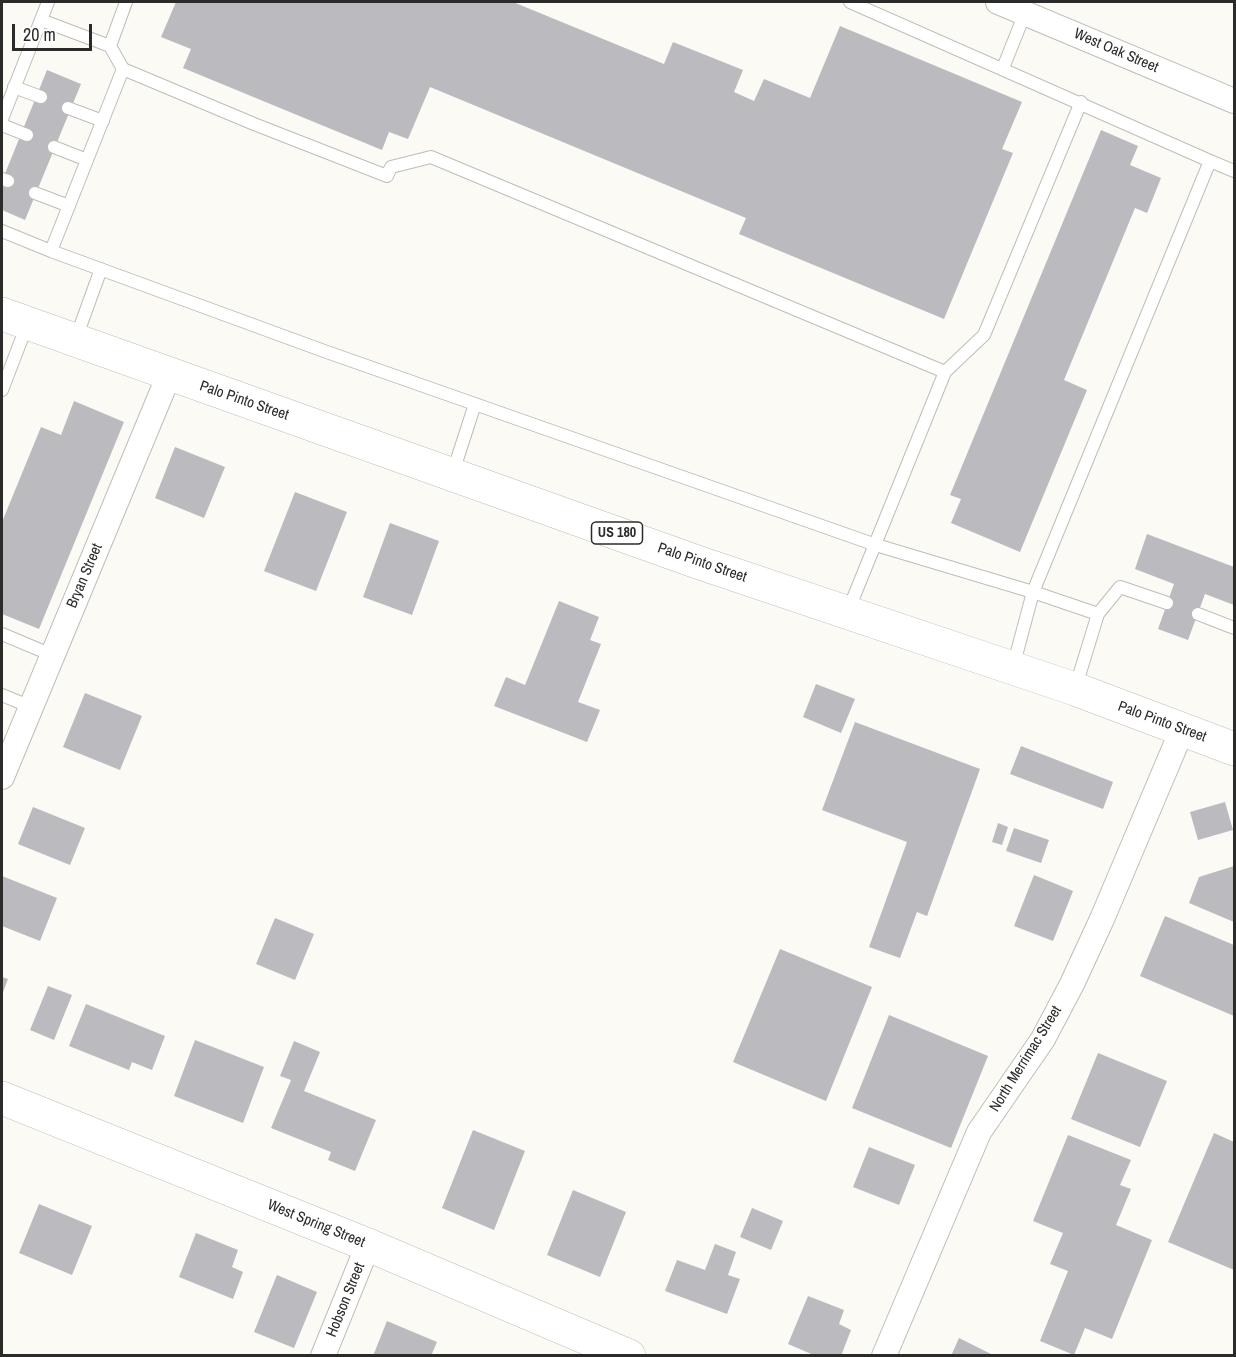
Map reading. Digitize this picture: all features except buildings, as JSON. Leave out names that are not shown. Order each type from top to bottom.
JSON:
[{"type":"main road","name":"Palo Pinto Street","points":[[14,319],[700,563],[1075,689],[1234,748]]},
{"type":"main road","name":"West Spring Street","points":[[2,1098],[368,1245],[629,1356]]},
{"type":"street","name":"West Oak Street","points":[[998,2],[1234,100]]},
{"type":"street","name":"Bryan Street","points":[[2,773],[169,375]]},
{"type":"street","name":"North Merrimac Street","points":[[884,1356],[979,1132],[1036,1049],[1072,984],[1182,730]]},
{"type":"street","name":"Hobson Street","points":[[323,1356],[368,1245]]},
{"type":"lane","points":[[2,119],[48,2]]},
{"type":"lane","points":[[110,46],[126,2]]},
{"type":"lane","points":[[850,2],[1234,171]]},
{"type":"lane","points":[[1003,68],[1025,13]]},
{"type":"lane","points":[[41,20],[110,46],[123,69],[387,176],[391,167],[431,157],[945,372]]},
{"type":"lane","points":[[51,251],[123,69]]},
{"type":"lane","points":[[14,87],[41,97]]},
{"type":"lane","points":[[848,612],[945,372],[984,335],[1081,102]]},
{"type":"lane","points":[[68,108],[103,121]]},
{"type":"lane","points":[[2,125],[27,135]]},
{"type":"lane","points":[[54,147],[87,160]]},
{"type":"lane","points":[[1012,668],[1033,591],[1210,161]]},
{"type":"lane","points":[[35,193],[69,206]]},
{"type":"lane","points":[[2,231],[324,351],[876,545],[1033,591],[1098,614]]},
{"type":"lane","points":[[75,341],[100,269]]},
{"type":"lane","points":[[2,390],[14,319]]},
{"type":"lane","points":[[452,475],[475,404]]},
{"type":"lane","points":[[1075,689],[1098,614],[1120,587],[1167,603]]},
{"type":"lane","points":[[1198,614],[1234,628]]},
{"type":"lane","points":[[2,634],[52,655]]},
{"type":"lane","points":[[2,695],[31,707]]}]
